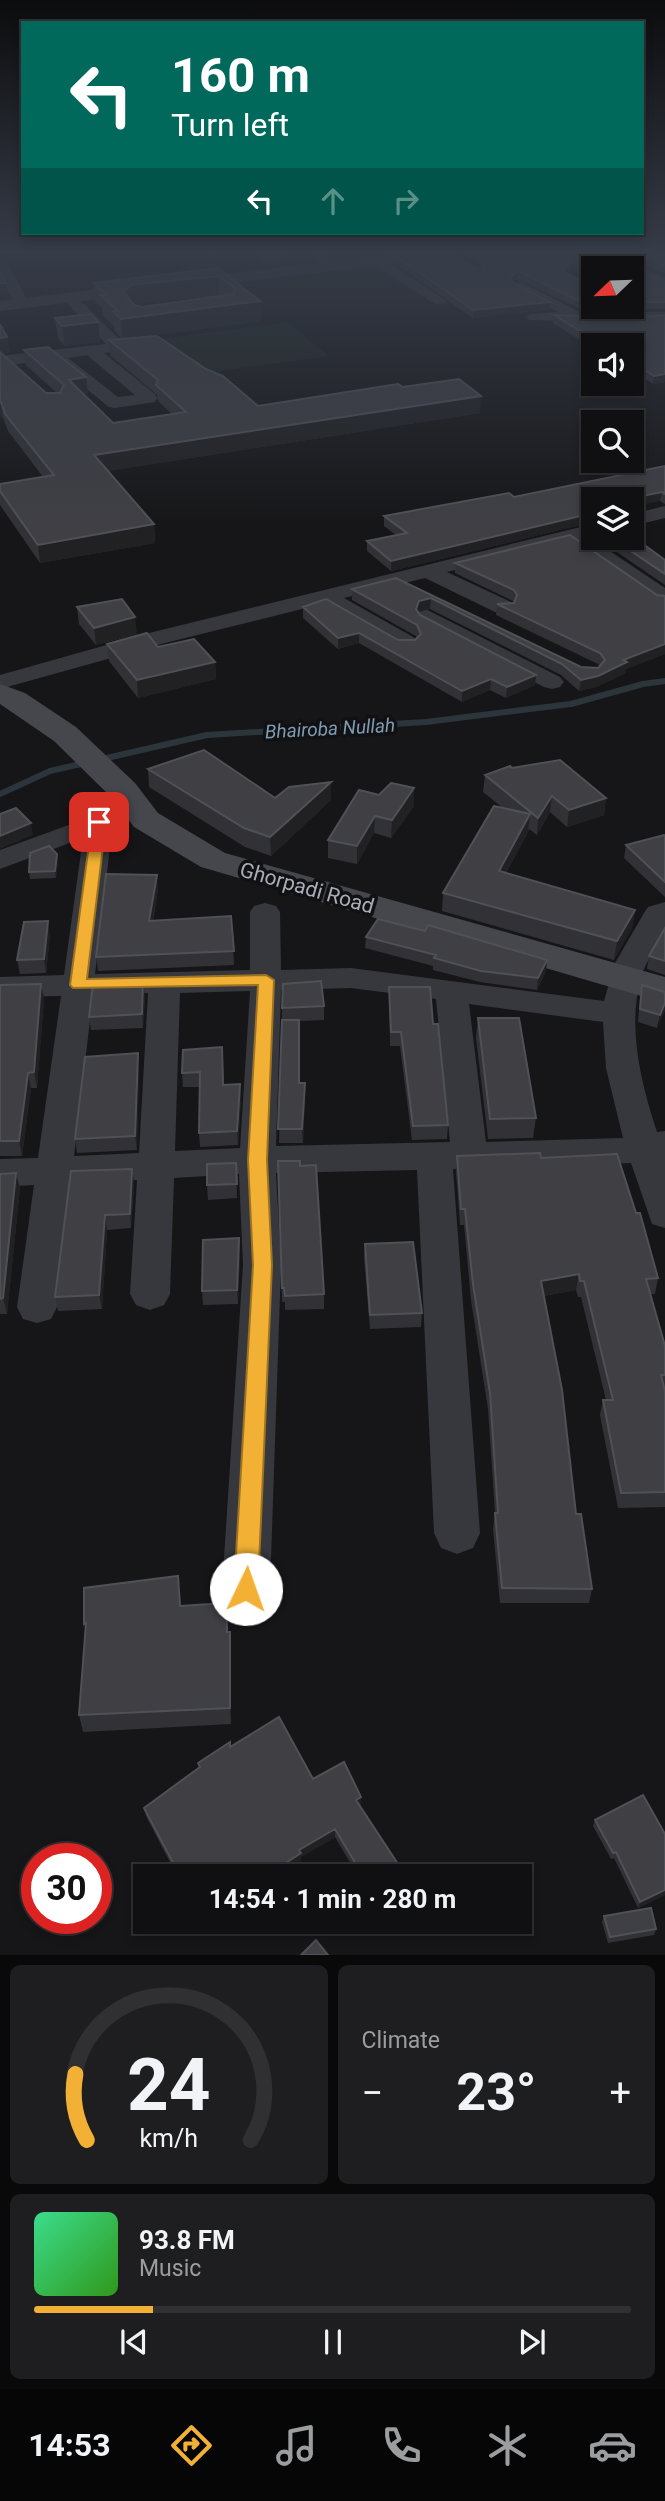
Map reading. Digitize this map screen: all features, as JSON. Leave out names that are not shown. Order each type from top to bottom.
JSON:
[{"type":"main road","name":"Ghorpadi Road","points":[[0,693],[14,699],[65,734],[122,790],[146,820],[213,860],[621,995],[665,990]]},
{"type":"street","points":[[4,361],[151,343]]},
{"type":"street","points":[[156,343],[174,351]]},
{"type":"street","points":[[55,355],[115,403],[149,398],[90,350]]},
{"type":"street","points":[[4,361],[27,377]]},
{"type":"street","points":[[644,517],[665,512]]},
{"type":"street","points":[[0,682],[94,654],[581,532]]},
{"type":"street","points":[[605,550],[665,598]]},
{"type":"street","points":[[398,578],[500,617],[427,571]]},
{"type":"street","points":[[365,586],[552,682]]},
{"type":"street","points":[[325,596],[407,643]]},
{"type":"street","points":[[0,860],[99,822],[37,1307]]},
{"type":"street","points":[[665,911],[659,914],[621,995],[622,1069],[655,1146],[665,1214]]},
{"type":"street","points":[[246,1589],[262,1265],[257,1160],[266,980],[265,912]]},
{"type":"street","points":[[0,987],[351,978],[451,991],[621,995]]},
{"type":"street","points":[[150,1294],[165,982]]},
{"type":"street","points":[[451,991],[457,1533]]},
{"type":"street","points":[[0,1173],[257,1160],[452,1158],[615,1152],[655,1146]]},
{"type":"shaded area","points":[[167,343],[313,343],[329,356],[212,372]]},
{"type":"building","points":[[113,343],[168,343],[206,369],[223,376],[258,406],[398,384],[403,387],[459,379],[481,396],[94,455],[154,524],[38,545],[0,491],[0,484],[54,475],[5,414],[0,402],[0,352],[46,393],[60,393],[64,385],[24,350],[48,347],[86,377],[69,380],[113,423],[186,412],[156,385],[158,380]]},
{"type":"building","points":[[644,343],[665,343],[665,374],[654,376],[644,370]]},
{"type":"building","points":[[665,466],[665,494],[662,492],[644,496],[644,487],[581,487],[581,516],[391,561],[367,541],[407,533],[384,516],[509,493],[514,497],[631,473],[644,473],[644,470]]},
{"type":"building","points":[[570,535],[581,543],[581,550],[592,550],[657,595],[665,596],[665,644],[623,660],[627,662],[598,676],[581,680],[562,664],[431,598],[419,601],[416,609],[420,615],[536,675],[507,687],[491,679],[462,691],[359,633],[338,638],[303,607],[326,599],[398,640],[415,640],[421,634],[417,625],[352,589],[396,578],[581,667],[598,668],[605,660],[600,653],[497,604],[514,603],[517,595],[514,590],[455,563]]},
{"type":"building","points":[[644,545],[665,560],[665,574],[629,550],[644,550]]},
{"type":"building","points":[[122,599],[135,617],[94,628],[77,607]]},
{"type":"building","points":[[147,633],[158,647],[194,639],[215,662],[137,680],[107,644]]},
{"type":"building","points":[[204,750],[275,798],[289,787],[331,782],[270,837],[244,828],[148,769]]},
{"type":"building","points":[[560,760],[606,798],[569,810],[552,796],[538,818],[485,775],[510,766],[512,768]]},
{"type":"building","points":[[391,783],[414,788],[392,820],[375,816],[357,846],[328,840],[359,790],[379,795]]},
{"type":"building","points":[[494,806],[530,814],[499,871],[635,910],[617,941],[443,893]]},
{"type":"building","points":[[16,808],[31,823],[0,836],[0,814]]},
{"type":"building","points":[[665,836],[665,882],[626,845]]},
{"type":"building","points":[[49,846],[57,854],[55,871],[29,872],[30,853]]},
{"type":"building","points":[[106,874],[157,875],[149,921],[231,916],[234,951],[96,957]]},
{"type":"building","points":[[378,919],[425,931],[428,925],[547,960],[538,978],[481,971],[434,958],[436,955],[366,937]]},
{"type":"building","points":[[48,921],[44,959],[17,960],[24,922]]},
{"type":"building","points":[[665,928],[665,961],[649,956]]},
{"type":"building","points":[[321,981],[324,1006],[282,1008],[283,984]]},
{"type":"building","points":[[143,982],[142,1014],[89,1017],[93,984]]},
{"type":"building","points":[[41,984],[34,1072],[28,1073],[19,1141],[0,1141],[0,985]]},
{"type":"building","points":[[642,985],[665,992],[665,1003],[660,1015],[640,1009]]},
{"type":"building","points":[[389,987],[430,987],[433,1024],[438,1024],[448,1125],[413,1126],[401,1032],[391,1032]]},
{"type":"building","points":[[478,1018],[519,1018],[536,1118],[490,1119]]},
{"type":"building","points":[[282,1020],[299,1020],[299,1083],[305,1083],[302,1129],[278,1129]]},
{"type":"building","points":[[222,1047],[223,1085],[240,1084],[237,1131],[199,1133],[200,1072],[182,1073],[183,1050]]},
{"type":"building","points":[[138,1053],[135,1136],[75,1139],[85,1057]]},
{"type":"building","points":[[540,1153],[541,1158],[617,1154],[636,1213],[640,1213],[658,1278],[646,1279],[665,1346],[665,1375],[661,1375],[665,1391],[665,1492],[621,1493],[603,1400],[613,1400],[584,1281],[580,1281],[579,1274],[541,1281],[562,1390],[576,1514],[581,1514],[592,1589],[502,1588],[495,1513],[498,1513],[490,1393],[473,1284],[465,1209],[461,1209],[457,1156]]},
{"type":"building","points":[[278,1161],[300,1161],[300,1166],[316,1165],[324,1294],[285,1296],[282,1288]]},
{"type":"building","points":[[236,1163],[237,1184],[207,1185],[207,1164]]},
{"type":"building","points":[[132,1169],[130,1214],[105,1215],[99,1295],[55,1297],[71,1171]]},
{"type":"building","points":[[16,1173],[3,1298],[0,1299],[0,1174]]},
{"type":"building","points":[[239,1238],[237,1290],[202,1291],[203,1240]]},
{"type":"building","points":[[413,1242],[422,1313],[370,1315],[365,1244]]},
{"type":"building","points":[[178,1576],[180,1606],[226,1603],[227,1632],[230,1632],[230,1708],[79,1715],[86,1623],[84,1624],[84,1588]]},
{"type":"building","points":[[279,1717],[313,1779],[344,1762],[361,1797],[356,1800],[398,1864],[356,1864],[335,1829],[299,1850],[301,1853],[284,1864],[174,1864],[144,1808],[200,1767],[198,1763],[230,1742],[230,1747]]},
{"type":"building","points":[[643,1795],[665,1834],[665,1890],[640,1902],[616,1852],[613,1853],[595,1820]]},
{"type":"building","points":[[651,1908],[656,1929],[610,1937],[604,1916]]},
{"type":"building","points":[[316,1940],[328,1955],[301,1955]]},
{"type":"waterway","name":"Bhairoba Nullah","points":[[98,760],[207,735],[426,722],[571,704],[643,684],[665,681]]},
{"type":"waterway","name":"Bhairoba Nullah","points":[[0,794],[50,771],[85,763]]},
{"type":"route","points":[[99,822],[78,985],[266,980],[257,1160],[262,1265],[246,1589]]}]
